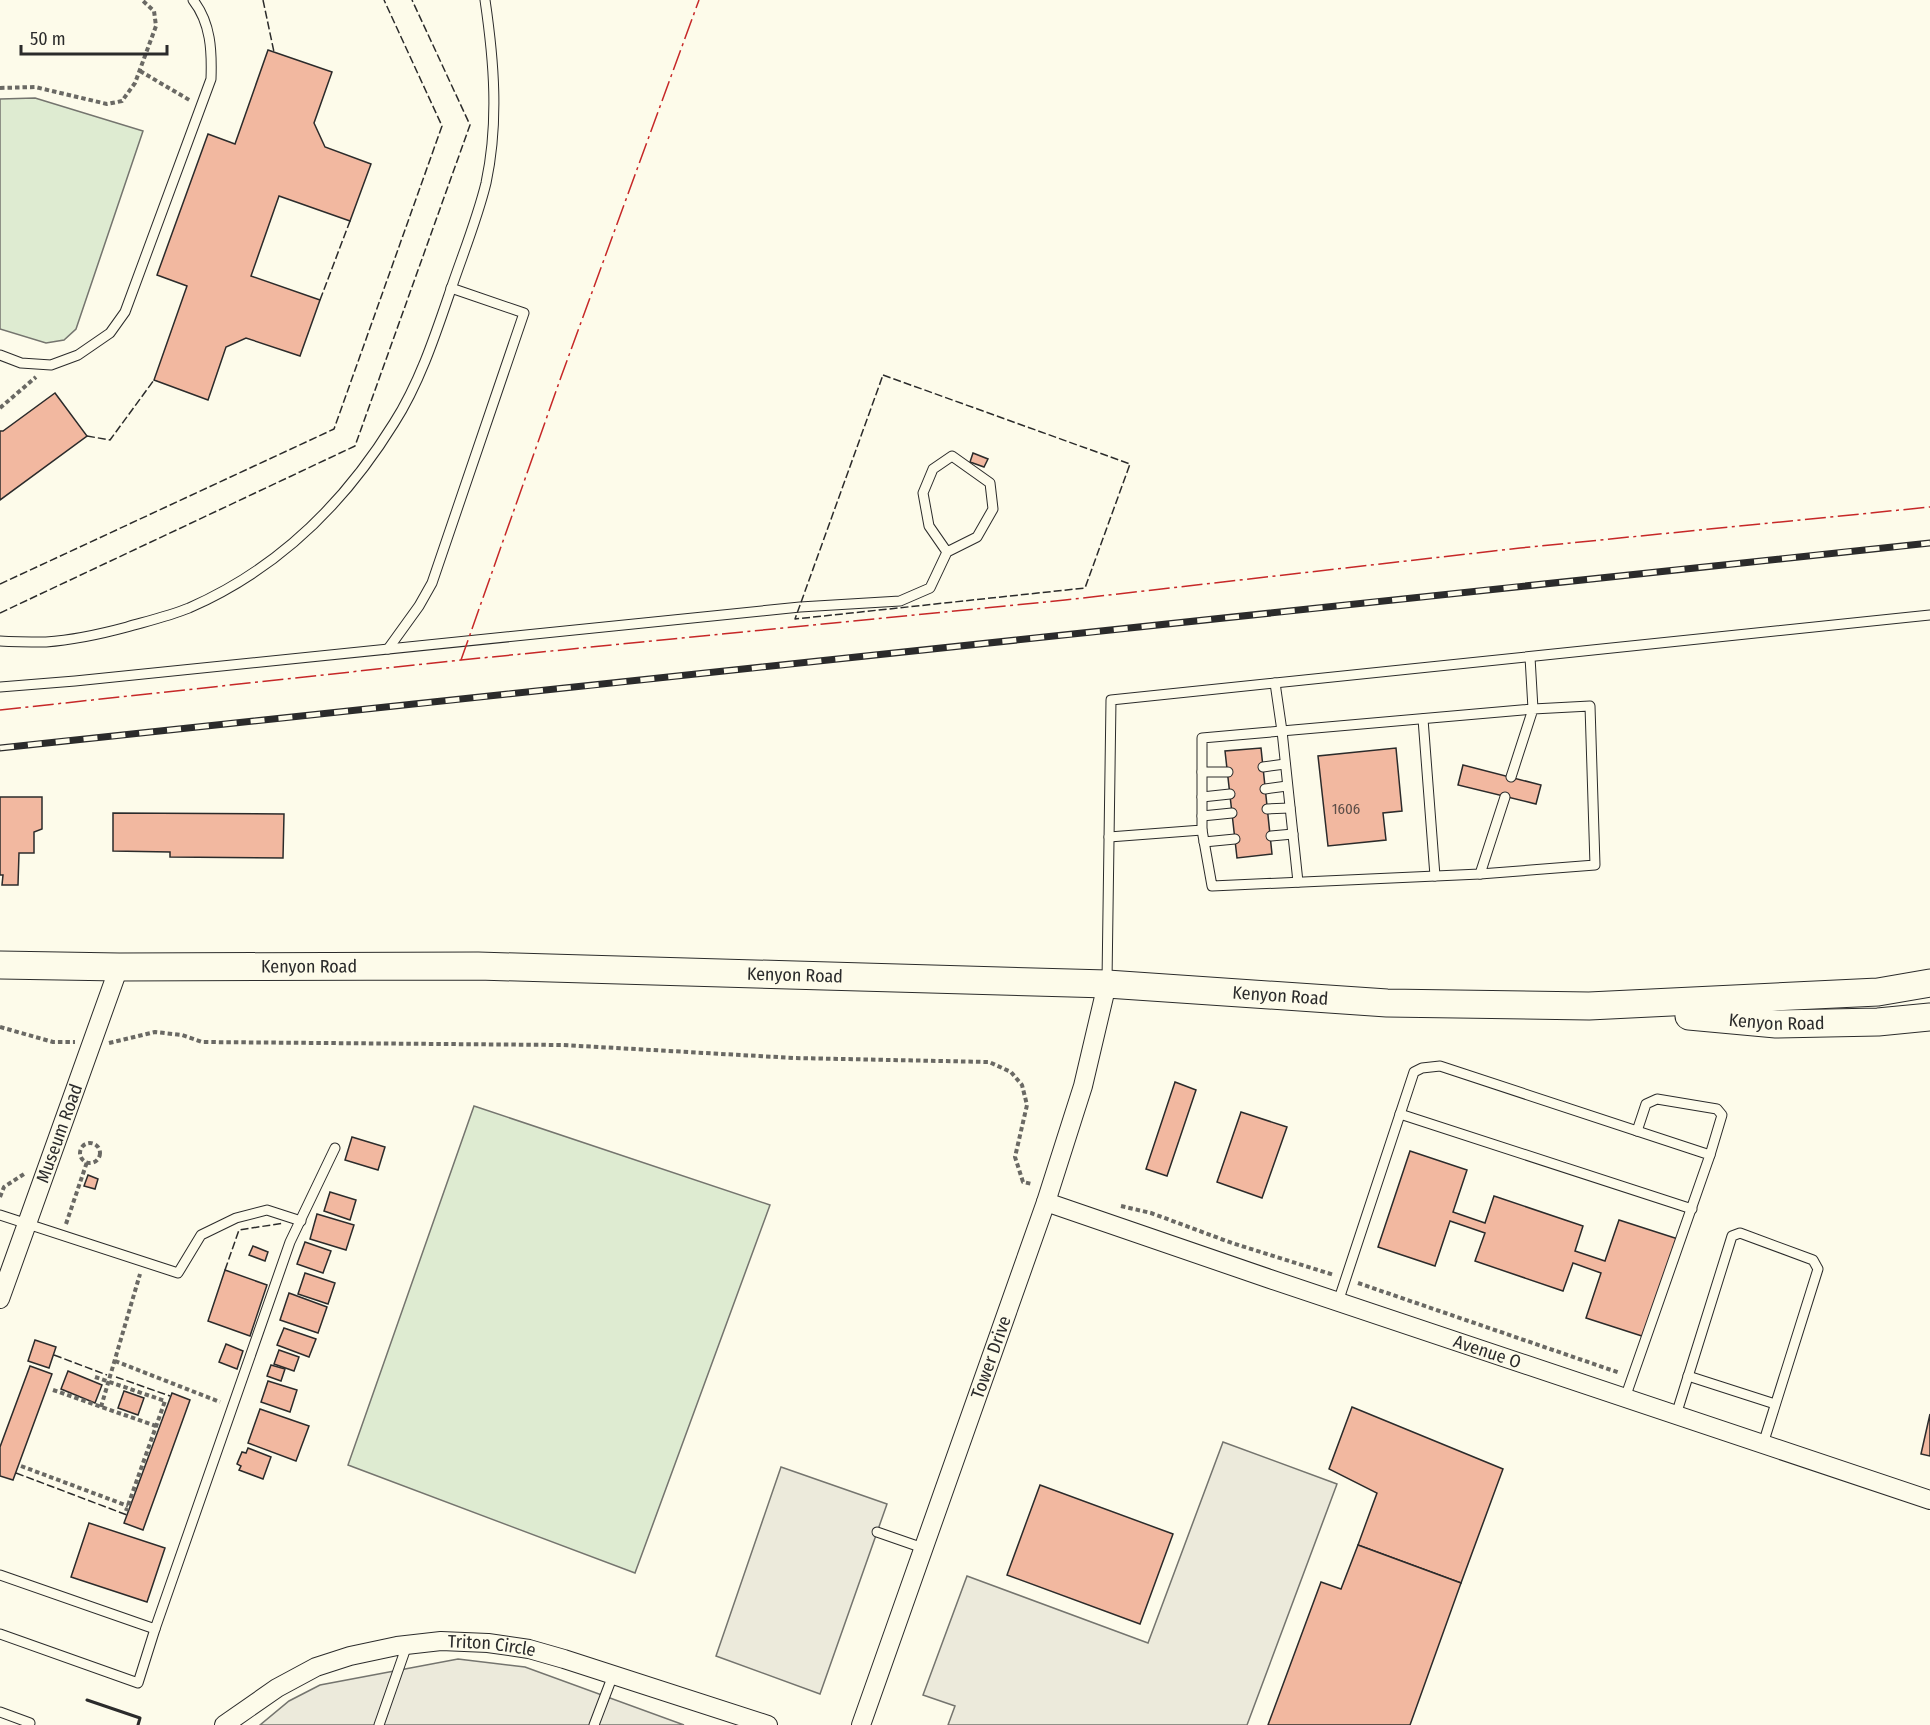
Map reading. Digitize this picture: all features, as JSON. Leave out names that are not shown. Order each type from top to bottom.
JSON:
[{"type":"main road","name":"Kenyon Road","points":[[0,965],[478,966],[1107,984],[1387,1003],[1589,1006],[1878,992],[1930,983]]},
{"type":"main road","name":"Kenyon Road","points":[[1589,1006],[1776,1024],[1878,1022],[1930,1017]]},
{"type":"street","name":"Museum Road","points":[[0,1299],[119,967]]},
{"type":"street","name":"Tower Drive","points":[[861,1725],[1048,1195],[1083,1086],[1107,984]]},
{"type":"street","name":"Avenue O","points":[[1048,1195],[1338,1302],[1930,1500]]},
{"type":"street","name":"Triton Circle","points":[[224,1725],[277,1688],[316,1667],[350,1656],[441,1641],[488,1643],[529,1650],[768,1725]]},
{"type":"lane","points":[[0,355],[21,363],[51,364],[78,355],[110,333],[125,312],[211,79],[212,55],[208,28],[193,0]]},
{"type":"lane","points":[[0,641],[47,642],[94,636],[188,608],[258,570],[300,538],[337,502],[370,459],[396,422],[426,354],[483,192],[493,135],[494,86],[485,0]]},
{"type":"lane","points":[[388,649],[419,606],[432,583],[524,313],[451,288]]},
{"type":"lane","points":[[0,687],[788,608],[900,601],[930,588],[947,552],[977,537],[993,509],[990,483],[952,456],[933,470],[923,493],[929,526],[947,552]]},
{"type":"lane","points":[[1107,984],[1111,700],[1930,615]]},
{"type":"lane","points":[[1511,777],[1533,709],[1530,657]]},
{"type":"lane","points":[[1275,683],[1298,882]]},
{"type":"lane","points":[[1590,706],[1595,865],[1480,874],[1212,886],[1202,830],[1202,738],[1533,709],[1590,706]]},
{"type":"lane","points":[[1423,718],[1435,876]]},
{"type":"lane","points":[[1263,766],[1285,764]]},
{"type":"lane","points":[[1202,772],[1228,772]]},
{"type":"lane","points":[[1265,789],[1287,786]]},
{"type":"lane","points":[[1202,797],[1230,794]]},
{"type":"lane","points":[[1480,874],[1505,797]]},
{"type":"lane","points":[[1268,809],[1290,808]]},
{"type":"lane","points":[[1202,816],[1232,813]]},
{"type":"lane","points":[[1109,837],[1202,830]]},
{"type":"lane","points":[[1270,836],[1293,834]]},
{"type":"lane","points":[[1204,842],[1235,839]]},
{"type":"lane","points":[[1338,1302],[1414,1072],[1422,1068],[1440,1066],[1710,1155]]},
{"type":"lane","points":[[1625,1398],[1692,1209],[1722,1115],[1717,1109],[1657,1099],[1646,1104],[1637,1131]]},
{"type":"lane","points":[[1400,1114],[1692,1209]]},
{"type":"lane","points":[[0,1634],[138,1683],[290,1242],[335,1148]]},
{"type":"lane","points":[[0,1215],[178,1273],[201,1235],[236,1218],[267,1210],[301,1221]]},
{"type":"lane","points":[[1676,1415],[1732,1236],[1740,1233],[1813,1260],[1818,1269],[1762,1444]]},
{"type":"lane","points":[[1688,1376],[1775,1404]]},
{"type":"lane","points":[[877,1532],[923,1548]]},
{"type":"lane","points":[[0,1575],[155,1629]]},
{"type":"lane","points":[[380,1725],[407,1645]]},
{"type":"lane","points":[[594,1725],[613,1675]]},
{"type":"lane","points":[[0,1712],[30,1723]]},
{"type":"path","points":[[0,88],[35,87],[107,104],[122,101],[135,83],[156,26],[154,11],[142,0]]},
{"type":"path","points":[[140,71],[201,107]]},
{"type":"path","points":[[0,408],[51,364]]},
{"type":"path","points":[[0,1027],[53,1042],[91,1045],[155,1032],[182,1035],[202,1042],[563,1045],[795,1058],[989,1062],[1011,1072],[1022,1085],[1027,1105],[1016,1157],[1023,1182],[1048,1195]]},
{"type":"path","points":[[87,1143],[94,1143],[99,1147],[100,1157],[95,1162],[87,1162],[81,1156],[80,1150],[87,1143]]},
{"type":"path","points":[[62,1236],[87,1162]]},
{"type":"path","points":[[1118,1206],[1150,1213],[1232,1243],[1346,1279],[1632,1378]]},
{"type":"path","points":[[101,1407],[144,1262]]},
{"type":"path","points":[[115,1361],[233,1407]]},
{"type":"path","points":[[21,1466],[127,1508],[165,1401],[95,1377]]},
{"type":"path","points":[[53,1390],[156,1426]]},
{"type":"green space","points":[[35,98],[143,131],[76,329],[64,340],[46,343],[0,329],[0,99]]},
{"type":"green space","points":[[474,1106],[770,1205],[635,1573],[348,1465]]},
{"type":"shaded area","points":[[1223,1442],[1337,1484],[1247,1725],[948,1725],[955,1706],[923,1695],[967,1576],[1148,1643]]},
{"type":"shaded area","points":[[781,1467],[887,1504],[820,1694],[716,1656]]},
{"type":"shaded area","points":[[458,1659],[525,1667],[684,1725],[260,1725],[289,1701],[320,1685]]},
{"type":"building","points":[[268,50],[332,72],[314,123],[325,147],[371,164],[350,221],[279,196],[251,276],[320,300],[300,356],[246,338],[226,347],[208,400],[154,380],[187,286],[157,275],[208,134],[235,144]]},
{"type":"building","points":[[55,393],[87,436],[0,500],[0,431]]},
{"type":"building","points":[[973,453],[988,459],[984,467],[970,462]]},
{"type":"building","points":[[1261,748],[1272,854],[1237,858],[1225,751]]},
{"type":"building","points":[[1396,748],[1402,811],[1383,813],[1386,840],[1328,846],[1318,756]]},
{"type":"building","points":[[1463,765],[1541,785],[1536,804],[1458,785]]},
{"type":"building","points":[[0,797],[42,797],[42,829],[34,832],[34,853],[19,853],[18,885],[2,885]]},
{"type":"building","points":[[113,813],[284,814],[283,858],[170,857],[170,852],[113,851]]},
{"type":"building","points":[[1175,1082],[1196,1090],[1167,1176],[1146,1169]]},
{"type":"building","points":[[1241,1112],[1287,1127],[1262,1198],[1217,1182]]},
{"type":"building","points":[[352,1137],[385,1147],[378,1170],[345,1160]]},
{"type":"building","points":[[1410,1151],[1467,1170],[1453,1212],[1485,1223],[1494,1196],[1583,1226],[1575,1251],[1605,1261],[1619,1220],[1678,1239],[1645,1337],[1586,1318],[1601,1273],[1573,1263],[1563,1291],[1475,1261],[1485,1233],[1450,1221],[1435,1266],[1378,1247]]},
{"type":"building","points":[[88,1175],[98,1179],[95,1189],[84,1186]]},
{"type":"building","points":[[330,1192],[356,1200],[350,1220],[324,1211]]},
{"type":"building","points":[[317,1214],[354,1225],[346,1250],[310,1239]]},
{"type":"building","points":[[305,1242],[331,1251],[323,1273],[297,1264]]},
{"type":"building","points":[[253,1246],[268,1252],[265,1261],[249,1255]]},
{"type":"building","points":[[225,1270],[267,1285],[250,1336],[208,1321]]},
{"type":"building","points":[[305,1273],[335,1283],[328,1304],[298,1294]]},
{"type":"building","points":[[289,1293],[327,1307],[318,1333],[280,1320]]},
{"type":"building","points":[[284,1328],[316,1339],[309,1357],[277,1345]]},
{"type":"building","points":[[35,1340],[56,1347],[49,1368],[28,1361]]},
{"type":"building","points":[[226,1344],[243,1351],[237,1369],[219,1362]]},
{"type":"building","points":[[279,1350],[299,1357],[294,1371],[274,1364]]},
{"type":"building","points":[[271,1365],[285,1369],[281,1381],[267,1376]]},
{"type":"building","points":[[30,1366],[52,1374],[13,1480],[0,1476],[0,1447]]},
{"type":"building","points":[[68,1371],[102,1385],[95,1403],[61,1389]]},
{"type":"building","points":[[268,1381],[297,1390],[290,1412],[261,1402]]},
{"type":"building","points":[[124,1391],[144,1398],[138,1415],[118,1408]]},
{"type":"building","points":[[172,1393],[190,1400],[143,1530],[124,1523]]},
{"type":"building","points":[[1352,1407],[1503,1469],[1461,1583],[1358,1545],[1377,1493],[1329,1469]]},
{"type":"building","points":[[260,1409],[309,1426],[296,1461],[248,1443]]},
{"type":"building","points":[[1930,1414],[1930,1456],[1921,1454]]},
{"type":"building","points":[[248,1448],[271,1457],[263,1479],[239,1470],[241,1466],[237,1464],[242,1452],[246,1453]]},
{"type":"building","points":[[1040,1485],[1173,1534],[1140,1624],[1007,1575]]},
{"type":"building","points":[[89,1523],[165,1548],[147,1602],[71,1577]]},
{"type":"building","points":[[1358,1545],[1461,1583],[1410,1725],[1268,1725],[1321,1582],[1341,1589]]},
{"type":"railway","points":[[0,748],[1930,543]]},
{"type":"fence","points":[[263,0],[274,52]]},
{"type":"fence","points":[[0,584],[334,429],[442,126],[384,0]]},
{"type":"fence","points":[[0,613],[355,446],[470,125],[412,0]]},
{"type":"fence","points":[[320,300],[350,221]]},
{"type":"fence","points":[[883,375],[1130,464],[1085,588],[795,619],[883,375]]},
{"type":"fence","points":[[87,436],[110,440],[154,380]]},
{"type":"fence","points":[[225,1270],[239,1230],[284,1223]]},
{"type":"fence","points":[[54,1355],[107,1375]]},
{"type":"fence","points":[[116,1377],[170,1396]]},
{"type":"fence","points":[[16,1473],[127,1515]]},
{"type":"wall","points":[[87,1700],[140,1718],[138,1725]]},
{"type":"power","points":[[461,660],[561,377],[699,0]]},
{"type":"power","points":[[0,710],[461,660],[1065,600],[1520,548],[1930,507]]}]
